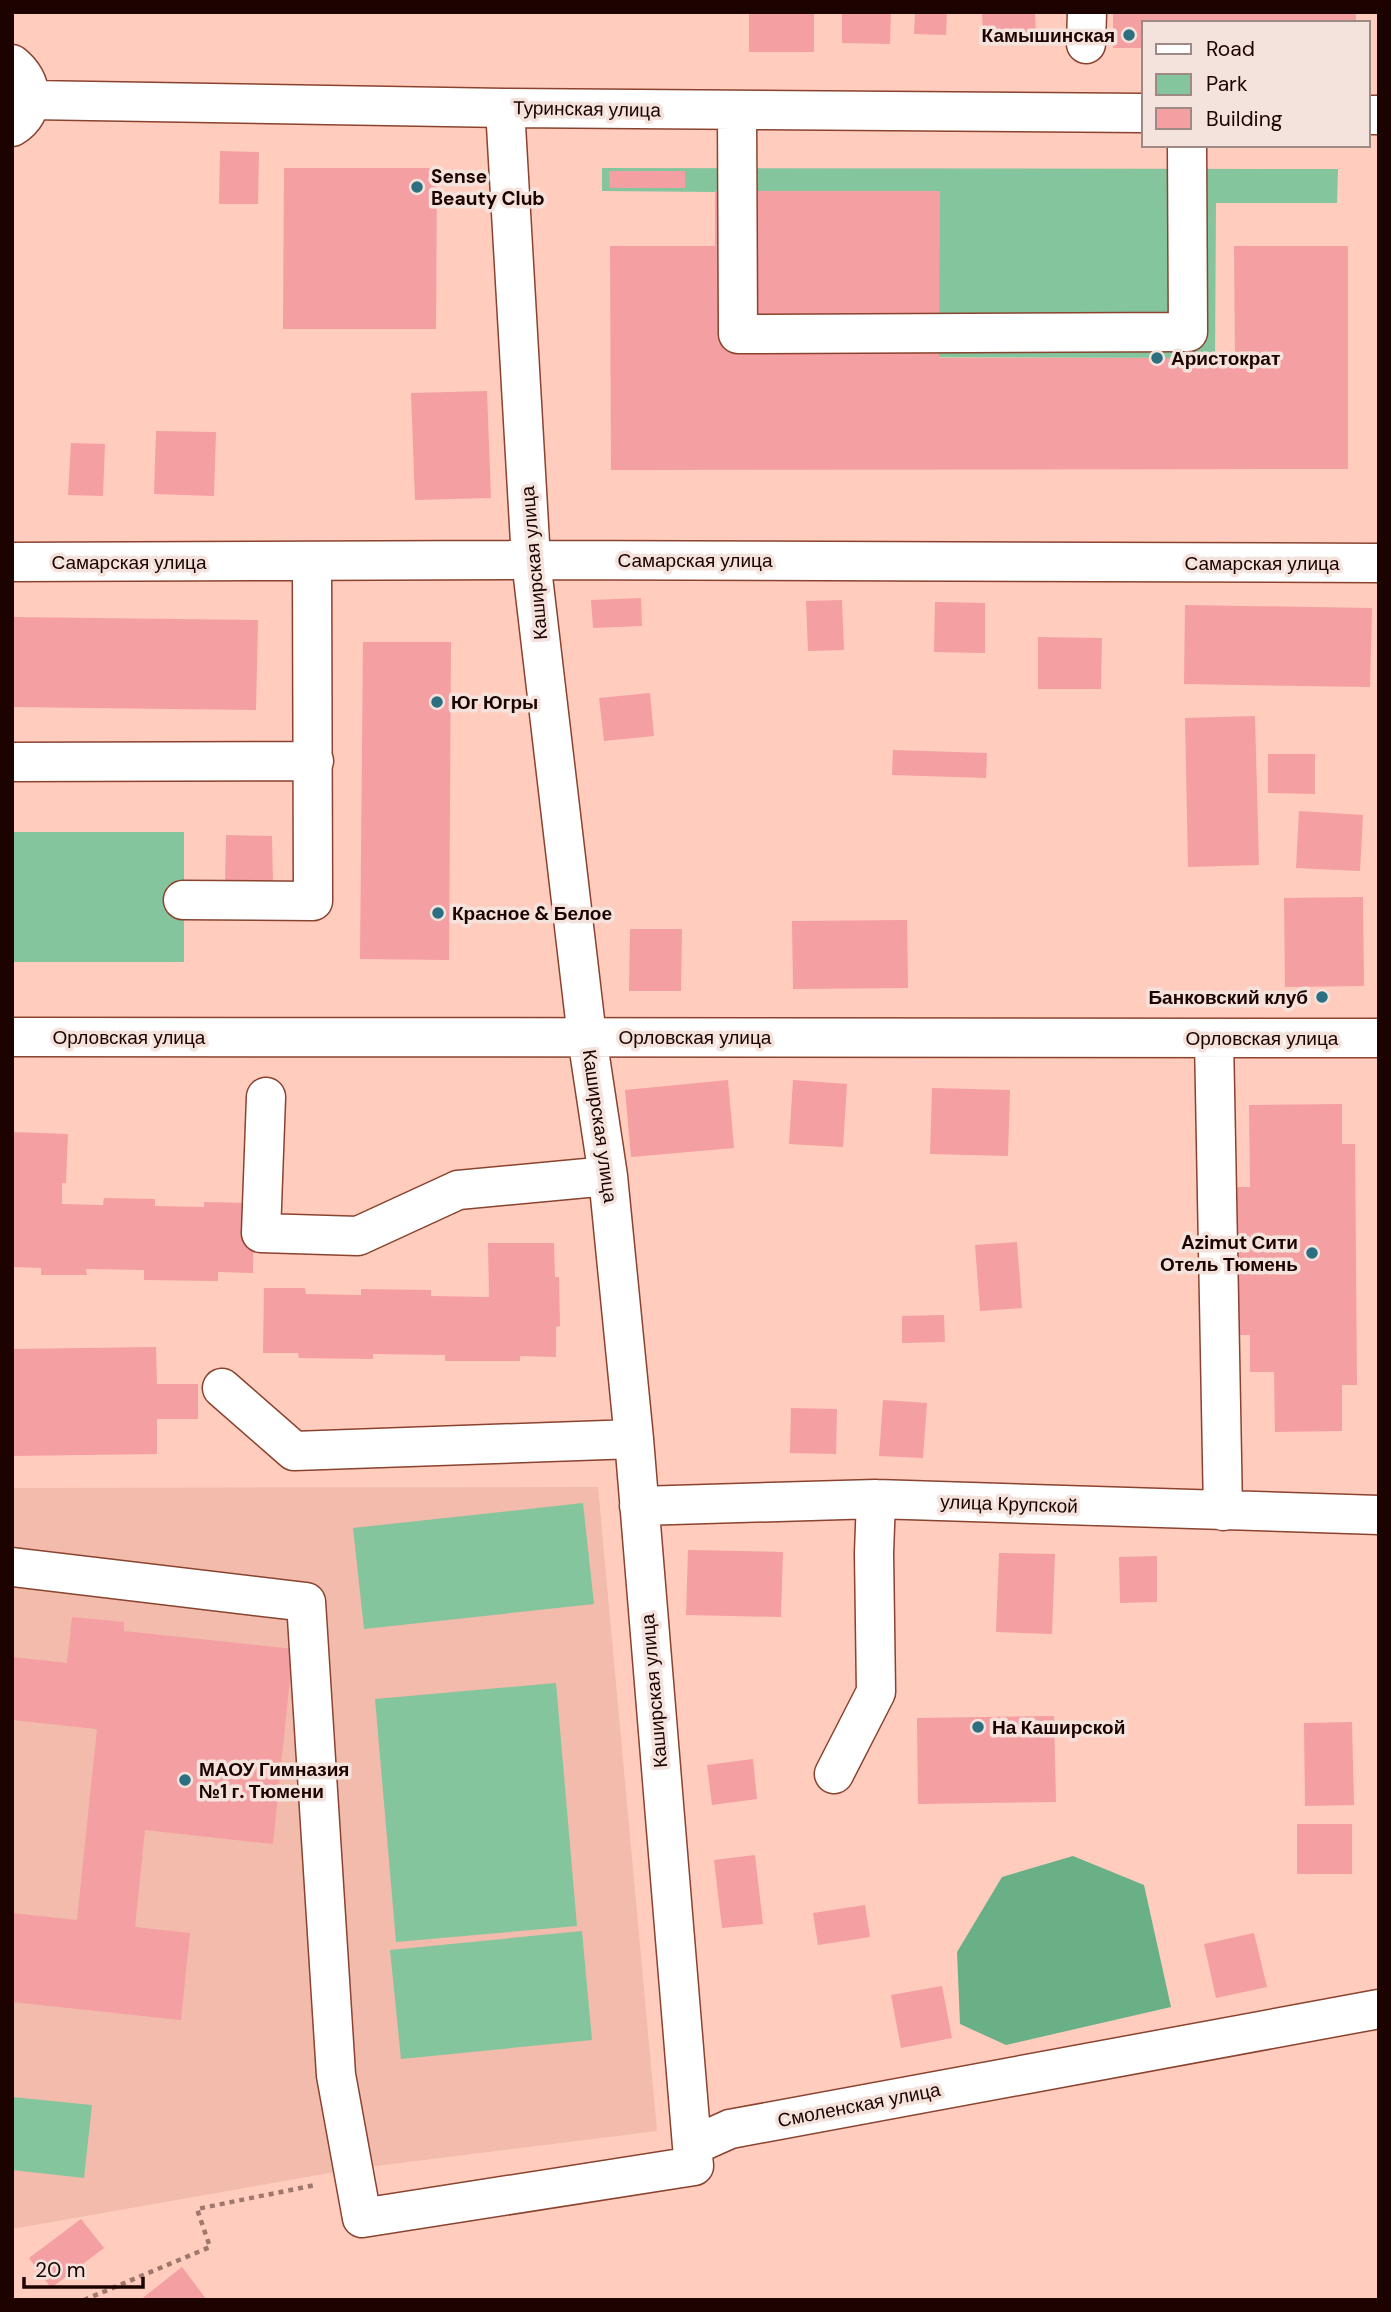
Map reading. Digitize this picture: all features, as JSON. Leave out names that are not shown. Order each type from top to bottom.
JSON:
[{"type":"street","points":[[12,64],[23,72],[29,85],[22,114]]},
{"type":"street","name":"Туринская улица","points":[[22,114],[505,108],[1142,113]]},
{"type":"street","name":"Каширская улица","points":[[505,108],[531,560],[587,1037],[608,1176],[634,1439],[692,2146]]},
{"type":"street","points":[[737,110],[738,334],[1188,332],[1187,147]]},
{"type":"street","name":"Самарская улица","points":[[12,562],[531,560],[1379,563]]},
{"type":"street","points":[[183,900],[313,901],[312,562]]},
{"type":"street","points":[[12,761],[314,761]]},
{"type":"street","name":"Орловская улица","points":[[12,1037],[1379,1038]]},
{"type":"street","points":[[1214,1038],[1223,1511]]},
{"type":"street","points":[[266,1097],[261,1233],[358,1236],[458,1190],[608,1176]]},
{"type":"street","points":[[222,1388],[294,1451],[634,1439]]},
{"type":"street","points":[[834,1773],[876,1692],[876,1499]]},
{"type":"street","name":"улица Крупской","points":[[639,1506],[876,1499],[1379,1516]]},
{"type":"street","points":[[12,1567],[306,1602],[336,2075],[362,2218],[694,2166],[692,2146]]},
{"type":"street","name":"Смоленская улица","points":[[692,2146],[730,2129],[1379,2009]]},
{"type":"shaded area","points":[[598,1487],[657,2131],[352,2169],[12,2229],[12,1488]]},
{"type":"green space","points":[[602,168],[1338,169],[1337,203],[1216,203],[1215,358],[715,357],[715,192],[602,191]]},
{"type":"green space","points":[[12,832],[184,832],[184,962],[12,962]]},
{"type":"green space","points":[[583,1503],[594,1604],[364,1629],[353,1528]]},
{"type":"green space","points":[[556,1683],[577,1926],[396,1942],[375,1699]]},
{"type":"green space","points":[[1073,1856],[1144,1885],[1171,2007],[1006,2045],[960,2024],[957,1952],[1002,1877]]},
{"type":"green space","points":[[582,1931],[592,2040],[401,2059],[390,1950]]},
{"type":"green space","points":[[12,2097],[92,2105],[84,2178],[12,2170]]},
{"type":"building","points":[[749,12],[814,12],[814,52],[749,52]]},
{"type":"building","points":[[842,12],[891,12],[890,44],[842,43]]},
{"type":"building","points":[[915,12],[947,12],[946,35],[914,34]]},
{"type":"building","points":[[982,12],[1035,12],[1036,35],[983,37]]},
{"type":"building","name":"Камышинская","points":[[1113,12],[1356,12],[1356,21],[1142,21],[1142,48],[1113,48]]},
{"type":"building","points":[[220,151],[259,152],[258,204],[219,204]]},
{"type":"building","points":[[284,168],[437,168],[436,329],[283,329]]},
{"type":"building","points":[[609,171],[685,171],[685,188],[610,188]]},
{"type":"building","name":"Аристократ","points":[[715,191],[940,191],[939,358],[1235,358],[1234,246],[1348,246],[1348,469],[611,470],[610,246],[715,246]]},
{"type":"building","points":[[487,391],[491,498],[415,500],[411,393]]},
{"type":"building","points":[[156,431],[216,432],[214,496],[154,494]]},
{"type":"building","points":[[71,443],[105,444],[103,496],[68,495]]},
{"type":"building","points":[[641,598],[642,626],[593,628],[591,600]]},
{"type":"building","points":[[842,600],[844,650],[808,651],[806,601]]},
{"type":"building","points":[[935,602],[985,603],[985,653],[934,652]]},
{"type":"building","points":[[1185,605],[1372,608],[1370,687],[1184,684]]},
{"type":"building","points":[[12,617],[258,620],[256,710],[12,707]]},
{"type":"building","points":[[1038,637],[1102,638],[1101,689],[1038,689]]},
{"type":"building","points":[[363,642],[451,642],[449,960],[360,959]]},
{"type":"building","points":[[650,693],[654,736],[604,741],[599,698]]},
{"type":"building","points":[[1255,716],[1259,865],[1188,867],[1185,718]]},
{"type":"building","points":[[893,750],[987,753],[986,778],[892,775]]},
{"type":"building","points":[[1268,754],[1315,754],[1315,794],[1268,793]]},
{"type":"building","points":[[1299,811],[1363,815],[1360,871],[1296,868]]},
{"type":"building","points":[[226,835],[272,836],[273,883],[225,882]]},
{"type":"building","points":[[1363,897],[1364,986],[1285,987],[1284,898]]},
{"type":"building","points":[[907,920],[908,988],[793,989],[792,921]]},
{"type":"building","points":[[630,929],[682,929],[681,991],[629,991]]},
{"type":"building","points":[[728,1080],[734,1148],[631,1157],[625,1090]]},
{"type":"building","points":[[793,1080],[847,1084],[843,1147],[789,1144]]},
{"type":"building","points":[[932,1088],[1010,1090],[1008,1156],[930,1154]]},
{"type":"building","points":[[1342,1104],[1342,1144],[1355,1144],[1357,1385],[1342,1385],[1342,1431],[1275,1432],[1274,1372],[1250,1372],[1250,1335],[1238,1335],[1237,1187],[1250,1187],[1249,1105]]},
{"type":"building","points":[[12,1132],[68,1134],[66,1183],[62,1183],[62,1204],[103,1205],[104,1198],[155,1199],[155,1206],[204,1207],[204,1202],[254,1203],[253,1273],[218,1272],[218,1281],[144,1280],[144,1270],[86,1269],[87,1275],[41,1275],[41,1268],[12,1267]]},
{"type":"building","points":[[1017,1242],[1022,1308],[980,1311],[975,1245]]},
{"type":"building","points":[[488,1243],[554,1243],[555,1277],[559,1277],[560,1326],[556,1327],[556,1357],[520,1356],[520,1361],[445,1361],[445,1355],[373,1354],[373,1359],[299,1358],[298,1353],[263,1353],[264,1288],[305,1288],[306,1294],[361,1295],[361,1289],[431,1290],[431,1296],[489,1297]]},
{"type":"building","points":[[944,1315],[945,1342],[902,1343],[902,1316]]},
{"type":"building","points":[[156,1347],[157,1384],[198,1384],[198,1419],[157,1419],[157,1454],[12,1456],[12,1349]]},
{"type":"building","points":[[883,1400],[927,1403],[923,1458],[879,1456]]},
{"type":"building","points":[[791,1408],[837,1409],[836,1454],[790,1453]]},
{"type":"building","points":[[688,1550],[783,1552],[781,1617],[686,1615]]},
{"type":"building","points":[[999,1553],[1055,1554],[1052,1634],[996,1632]]},
{"type":"building","points":[[1157,1556],[1157,1602],[1120,1603],[1119,1557]]},
{"type":"building","name":"МАОУ Гимназия №1 г. Тюмени","points":[[72,1617],[124,1622],[124,1631],[293,1649],[273,1844],[145,1830],[135,1927],[190,1933],[181,2020],[12,2002],[12,1913],[77,1920],[97,1729],[12,1720],[12,1657],[67,1663]]},
{"type":"building","points":[[1054,1716],[1056,1802],[918,1804],[917,1718]]},
{"type":"building","points":[[1352,1722],[1354,1805],[1305,1806],[1304,1723]]},
{"type":"building","points":[[753,1759],[757,1799],[712,1805],[707,1765]]},
{"type":"building","points":[[1297,1824],[1352,1824],[1352,1874],[1297,1874]]},
{"type":"building","points":[[755,1855],[763,1924],[722,1928],[714,1860]]},
{"type":"building","points":[[865,1905],[870,1937],[818,1945],[813,1913]]},
{"type":"building","points":[[1254,1933],[1267,1987],[1216,1998],[1204,1944]]},
{"type":"building","points":[[942,1986],[952,2038],[901,2048],[891,1995]]},
{"type":"building","points":[[81,2219],[104,2248],[51,2288],[29,2258]]},
{"type":"building","points":[[182,2267],[207,2300],[140,2300]]},
{"type":"place","name":"Камышинская","points":[[1129,35]]},
{"type":"place","name":"Sense Beauty Club","points":[[417,187]]},
{"type":"place","name":"Аристократ","points":[[1157,358]]},
{"type":"place","name":"Юг Югры","points":[[437,702]]},
{"type":"place","name":"Красное & Белое","points":[[438,913]]},
{"type":"place","name":"Банковский клуб","points":[[1322,997]]},
{"type":"place","name":"Azimut Сити Отель Тюмень","points":[[1312,1253]]},
{"type":"place","name":"На Каширской","points":[[978,1727]]},
{"type":"place","name":"МАОУ Гимназия №1 г. Тюмени","points":[[185,1780]]}]
